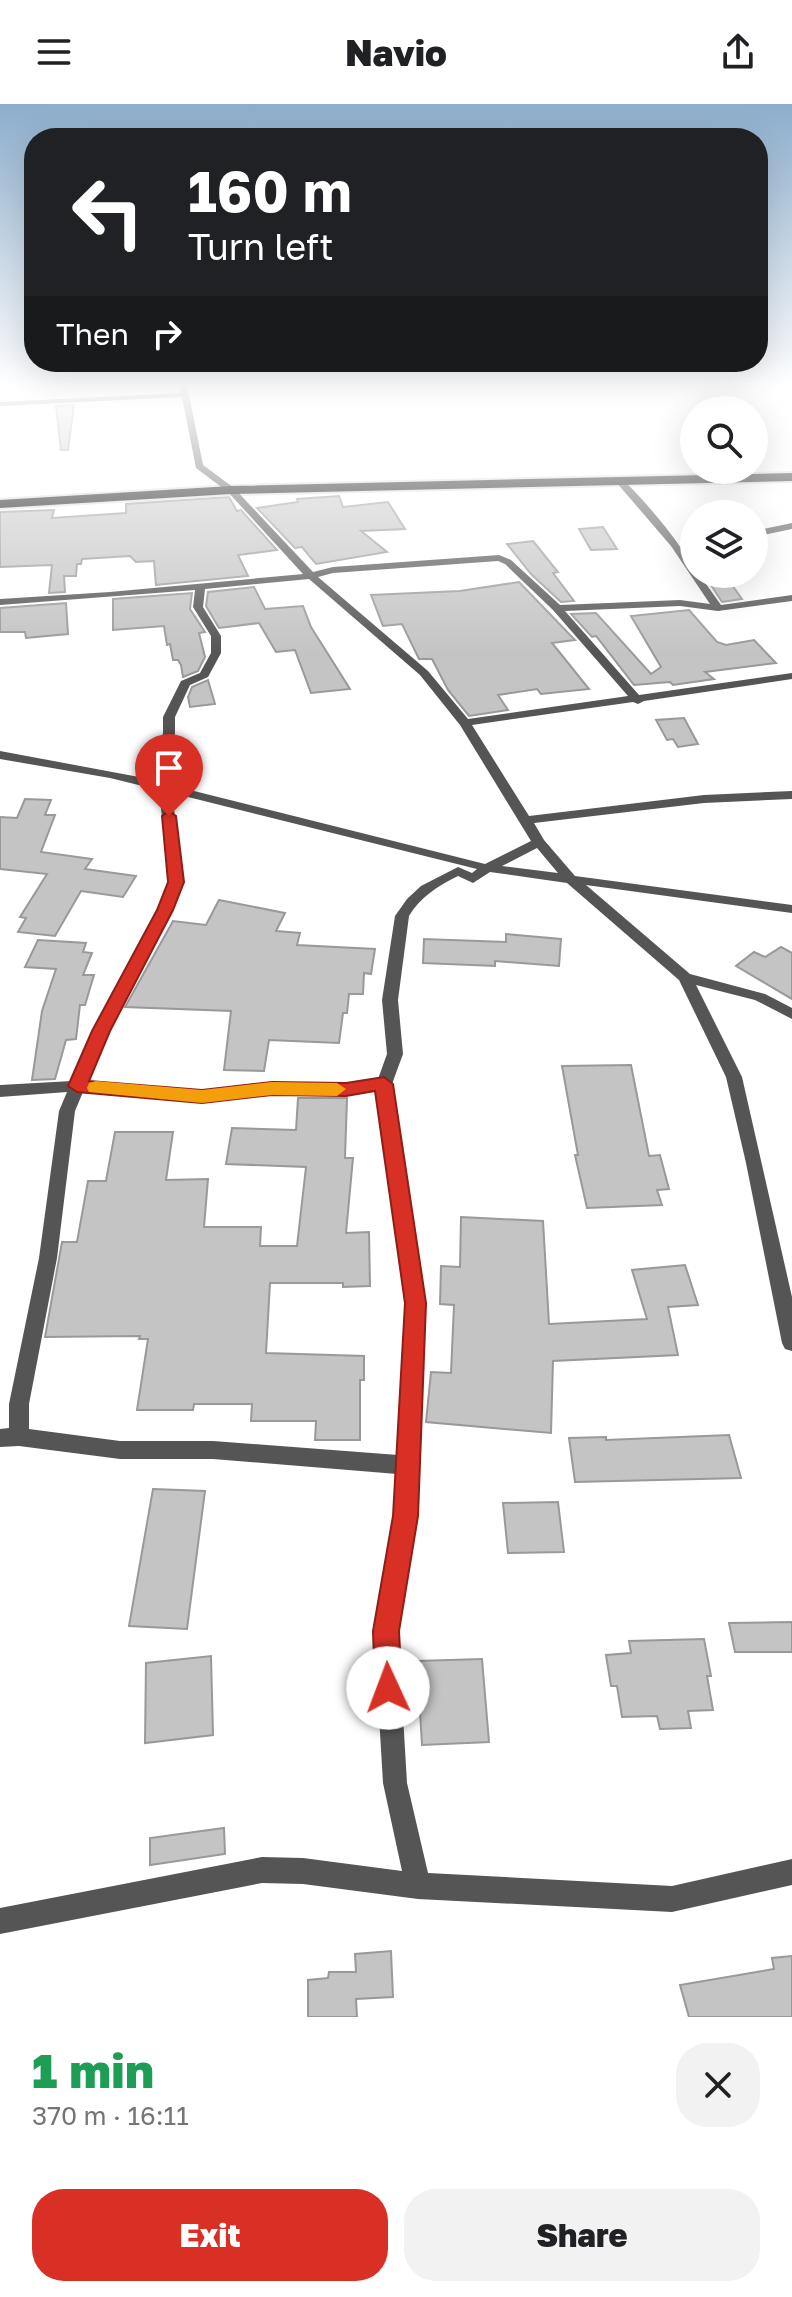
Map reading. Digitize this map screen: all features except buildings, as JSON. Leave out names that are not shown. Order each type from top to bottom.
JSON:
[{"type":"highway","points":[[0,504],[231,490],[792,477]]},
{"type":"street","points":[[210,474],[231,490],[311,576],[424,673],[465,723],[539,842],[568,877],[685,977],[734,1077],[792,1343]]},
{"type":"street","points":[[619,480],[680,545]]},
{"type":"street","points":[[768,531],[792,526]]},
{"type":"street","points":[[0,602],[200,587],[311,576],[333,570],[488,557],[508,562],[557,608],[638,701]]},
{"type":"street","points":[[141,782],[163,763],[169,717],[185,683],[204,675],[216,653],[216,636],[198,607],[200,587]]},
{"type":"street","points":[[704,588],[718,608]]},
{"type":"street","points":[[557,608],[680,603],[718,608],[792,598]]},
{"type":"street","points":[[465,723],[638,701],[792,676]]},
{"type":"street","points":[[0,755],[69,765],[487,868],[792,909]]},
{"type":"street","points":[[165,788],[176,882],[165,910],[101,1031],[77,1086],[63,1136],[48,1258],[10,1438],[120,1450],[213,1450],[407,1465]]},
{"type":"street","points":[[525,820],[704,799],[792,795]]},
{"type":"street","points":[[418,1886],[392,1758],[386,1631],[406,1516],[415,1303],[384,1084],[395,1054],[390,1000],[402,916],[413,900],[438,879],[458,871],[473,879],[487,868],[539,842]]},
{"type":"street","points":[[685,977],[760,997],[792,1014]]},
{"type":"street","points":[[0,1091],[77,1086],[202,1097],[272,1089],[346,1089],[384,1084]]},
{"type":"street","points":[[0,1921],[262,1870],[303,1871],[418,1886],[672,1899],[792,1872]]},
{"type":"slow traffic","points":[[96,1088],[202,1097],[272,1089],[337,1089]]},
{"type":"route","points":[[169,816],[176,882],[165,910],[101,1031],[77,1086],[202,1097],[272,1089],[346,1089],[384,1084],[415,1303],[406,1516],[386,1631],[388,1688]]}]
